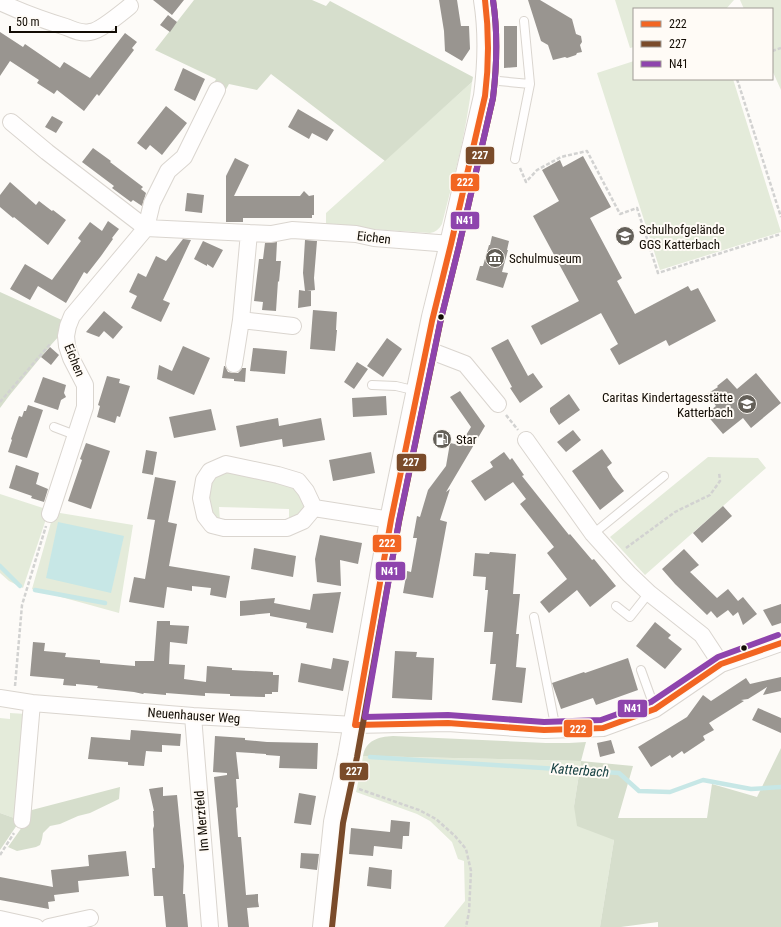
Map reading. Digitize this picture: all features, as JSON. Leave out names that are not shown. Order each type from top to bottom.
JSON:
[{"type":"main road","points":[[324,927],[335,822],[355,725],[391,520],[426,349],[485,96],[488,46],[487,11],[485,0]]},
{"type":"street","points":[[0,2],[21,12],[51,23],[80,32],[89,33],[97,30],[130,6]]},
{"type":"street","name":"Eichen","points":[[50,514],[85,407],[86,385],[71,358],[66,336],[68,326],[72,316],[146,228],[152,203],[168,171],[184,157],[217,90]]},
{"type":"street","points":[[11,122],[47,152],[146,228]]},
{"type":"street","name":"Eichen","points":[[146,228],[270,234],[292,230],[356,234],[374,238],[451,244]]},
{"type":"street","points":[[234,364],[241,320],[249,233]]},
{"type":"street","points":[[241,320],[293,326]]},
{"type":"street","points":[[426,349],[465,364],[498,404]]},
{"type":"street","points":[[526,440],[593,534],[649,594],[702,635],[721,664]]},
{"type":"street","points":[[226,464],[278,475],[298,481],[306,492],[314,508],[303,521],[287,528],[224,528],[212,525],[204,516],[201,498],[204,480],[210,471],[226,464]]},
{"type":"street","points":[[314,508],[391,520]]},
{"type":"street","name":"Neuenhauser Weg","points":[[7,699],[32,703],[193,716],[355,725],[448,723],[544,730],[602,728],[655,708],[721,664],[781,642]]},
{"type":"street","points":[[22,820],[32,703]]},
{"type":"street","name":"Im Merzfeld","points":[[193,716],[210,927]]},
{"type":"street","points":[[49,927],[90,918]]},
{"type":"street","points":[[0,919],[36,927]]},
{"type":"lane","points":[[516,159],[530,84],[524,21]]},
{"type":"lane","points":[[487,80],[530,84]]},
{"type":"lane","points":[[372,385],[396,386],[418,391]]},
{"type":"lane","points":[[54,427],[75,435]]},
{"type":"lane","points":[[593,534],[664,476]]},
{"type":"lane","points":[[616,606],[630,617],[649,594]]},
{"type":"lane","points":[[534,617],[556,730]]},
{"type":"lane","points":[[641,670],[655,708]]},
{"type":"path","points":[[736,80],[781,217]]},
{"type":"path","points":[[520,168],[526,182],[537,170],[561,158],[587,151],[620,214],[637,208],[658,273],[781,234]]},
{"type":"path","points":[[0,402],[68,326]]},
{"type":"path","points":[[498,404],[526,440]]},
{"type":"path","points":[[614,557],[675,512],[710,495],[720,481],[719,472]]},
{"type":"path","points":[[7,699],[22,605],[50,514]]},
{"type":"path","points":[[343,784],[418,810],[436,819],[455,836],[466,849],[471,871],[469,912],[466,927]]},
{"type":"path","points":[[0,855],[22,820]]},
{"type":"green space","points":[[194,0],[312,0],[326,6],[330,1],[473,77],[472,82],[385,161],[271,74],[257,90],[229,84],[225,91],[213,85],[216,79],[155,50]]},
{"type":"green space","points":[[615,0],[734,0],[727,8],[633,8],[633,47],[630,48]]},
{"type":"green space","points":[[740,0],[781,0],[781,90],[773,72],[773,8],[744,8]]},
{"type":"green space","points":[[633,61],[633,80],[733,80],[781,232],[660,270],[597,73]]},
{"type":"green space","points":[[472,82],[460,153],[442,224],[438,229],[430,233],[326,226],[326,213]]},
{"type":"green space","points":[[0,292],[64,321],[60,335],[0,408]]},
{"type":"green space","points":[[708,457],[758,458],[766,468],[645,575],[610,537]]},
{"type":"green space","points":[[226,472],[295,486],[305,495],[304,512],[289,522],[289,509],[219,507],[220,521],[209,511],[210,480]]},
{"type":"green space","points":[[0,494],[49,510],[23,588],[9,581],[0,573]]},
{"type":"green space","points":[[54,512],[133,525],[119,613],[32,589]]},
{"type":"green space","points":[[10,713],[26,714],[17,819],[0,813],[0,718],[10,719]]},
{"type":"green space","points":[[393,736],[546,743],[586,742],[581,761],[363,756],[367,746],[374,740],[382,737]]},
{"type":"green space","points":[[781,748],[781,927],[658,927],[658,922],[621,927],[600,927],[614,840],[577,826],[574,806],[581,761],[633,766],[618,818],[707,818],[712,784],[757,797]]},
{"type":"green space","points":[[363,756],[581,761],[574,806],[614,840],[600,927],[444,927],[465,901],[464,861],[458,859],[452,842],[430,821],[417,814],[356,792]]},
{"type":"green space","points":[[120,787],[119,799],[90,813],[50,826],[43,833],[40,845],[17,851],[8,847],[27,820],[28,811]]},
{"type":"green space","points":[[0,813],[17,819],[17,825],[0,850]]},
{"type":"water","points":[[58,522],[124,536],[111,593],[46,578]]},
{"type":"building","points":[[153,0],[184,0],[172,15]]},
{"type":"building","points":[[439,0],[457,0],[461,26],[469,26],[470,49],[462,61],[445,51],[444,31]]},
{"type":"building","points":[[528,0],[540,0],[572,19],[576,34],[581,36],[582,42],[580,45],[582,52],[567,58],[565,57],[553,60],[548,45],[541,41]]},
{"type":"building","points":[[168,15],[177,22],[170,32],[160,25]]},
{"type":"building","points":[[504,26],[517,26],[517,67],[504,68]]},
{"type":"building","points":[[0,32],[23,47],[25,44],[60,68],[64,62],[90,78],[125,33],[137,42],[132,48],[134,50],[99,96],[97,94],[84,111],[57,90],[54,94],[37,83],[39,80],[10,61],[0,76]]},
{"type":"building","points":[[183,68],[205,79],[195,101],[174,90]]},
{"type":"building","points":[[166,106],[187,123],[162,155],[150,145],[146,150],[137,143]]},
{"type":"building","points":[[298,109],[334,130],[327,141],[312,133],[309,139],[288,127]]},
{"type":"building","points":[[52,116],[63,122],[56,133],[45,127]]},
{"type":"building","points":[[93,148],[143,187],[141,189],[146,193],[142,206],[133,200],[131,202],[112,188],[114,186],[82,162]]},
{"type":"building","points":[[583,156],[611,207],[590,218],[622,278],[617,281],[635,314],[688,286],[691,291],[698,288],[716,321],[669,346],[666,340],[619,365],[610,349],[618,344],[601,313],[541,345],[531,326],[579,301],[533,216],[559,201],[542,170],[560,160],[563,167]]},
{"type":"building","points":[[235,158],[249,165],[234,196],[300,196],[304,191],[309,196],[314,195],[314,215],[312,215],[312,218],[243,218],[243,222],[226,222],[226,176]]},
{"type":"building","points":[[10,182],[36,205],[39,201],[66,220],[48,245],[0,207],[0,195]]},
{"type":"building","points":[[187,193],[204,195],[202,213],[185,211]]},
{"type":"building","points":[[108,221],[119,229],[87,274],[84,272],[66,303],[38,286],[30,300],[10,289],[25,264],[52,280],[81,241],[78,238],[90,222],[102,231]]},
{"type":"building","name":"Schulmuseum","points":[[492,236],[509,241],[502,272],[508,273],[503,288],[476,280],[480,266],[483,266]]},
{"type":"building","points":[[183,239],[191,240],[163,300],[170,303],[161,322],[131,308],[137,296],[129,292],[138,273],[146,277],[156,256],[166,261]]},
{"type":"building","points":[[305,240],[317,241],[314,278],[315,290],[307,291],[311,291],[311,306],[298,308],[299,290],[305,291],[303,273]]},
{"type":"building","points":[[203,241],[223,250],[213,268],[194,259]]},
{"type":"building","points":[[277,242],[276,261],[281,261],[276,311],[262,310],[263,302],[254,301],[259,259],[263,259],[265,243]]},
{"type":"building","points":[[313,310],[337,312],[335,351],[310,349]]},
{"type":"building","points":[[104,311],[123,327],[113,339],[104,331],[99,337],[86,332]]},
{"type":"building","points":[[387,338],[402,349],[383,377],[367,366]]},
{"type":"building","points":[[508,339],[528,376],[533,373],[543,387],[520,403],[510,388],[512,387],[491,348]]},
{"type":"building","points":[[183,346],[210,358],[194,395],[157,379],[159,365],[172,371]]},
{"type":"building","points":[[50,347],[59,355],[51,365],[41,357]]},
{"type":"building","points":[[253,348],[287,351],[285,374],[250,371]]},
{"type":"building","points":[[357,362],[368,369],[354,389],[344,382]]},
{"type":"building","points":[[224,366],[228,372],[233,373],[238,373],[242,368],[246,368],[245,382],[222,378]]},
{"type":"building","name":"Caritas Kindertagesstätte Katterbach","points":[[756,373],[781,403],[751,428],[743,418],[723,434],[706,414],[716,406],[707,394],[718,387],[717,386],[727,378],[737,389]]},
{"type":"building","points":[[107,376],[120,379],[119,383],[130,386],[120,417],[117,416],[115,423],[97,417],[100,406],[98,405]]},
{"type":"building","points":[[43,377],[66,385],[64,393],[66,397],[61,400],[58,410],[34,402]]},
{"type":"building","points":[[460,391],[485,426],[446,492],[450,489],[440,520],[447,522],[433,598],[403,593],[407,571],[411,572],[417,538],[413,538],[417,516],[420,517],[428,490],[446,466],[450,443],[460,445],[471,427],[450,397]]},
{"type":"building","points":[[569,394],[580,410],[559,425],[550,412],[550,408]]},
{"type":"building","points":[[386,396],[387,415],[353,417],[352,398]]},
{"type":"building","points":[[28,405],[43,410],[27,458],[8,452],[19,416],[22,417]]},
{"type":"building","points":[[211,409],[216,430],[174,438],[169,417]]},
{"type":"building","points":[[278,418],[279,426],[321,418],[325,440],[283,447],[282,439],[240,447],[236,426]]},
{"type":"building","points":[[573,430],[581,440],[566,452],[557,442]]},
{"type":"building","points":[[86,443],[110,451],[91,509],[68,501],[82,460],[80,459]]},
{"type":"building","points":[[602,449],[612,463],[607,467],[624,491],[600,510],[572,471]]},
{"type":"building","points":[[146,450],[157,452],[153,475],[142,473]]},
{"type":"building","points":[[371,452],[375,473],[333,481],[329,460]]},
{"type":"building","points":[[504,452],[510,460],[512,458],[524,475],[522,476],[569,535],[570,534],[592,560],[594,559],[616,586],[590,607],[577,590],[549,613],[540,602],[567,579],[547,553],[554,547],[520,504],[526,499],[513,482],[485,501],[471,481],[493,467],[490,462]]},
{"type":"building","points":[[16,465],[39,473],[36,484],[48,489],[44,502],[9,488]]},
{"type":"building","points":[[155,477],[176,481],[168,522],[177,524],[169,566],[230,576],[226,598],[210,595],[211,588],[192,586],[192,591],[167,587],[164,608],[129,602],[134,577],[145,579],[155,520],[147,519]]},
{"type":"building","points":[[723,506],[732,516],[702,543],[693,533]]},
{"type":"building","points":[[320,535],[362,543],[358,564],[340,560],[341,586],[317,582],[315,559]]},
{"type":"building","points":[[254,548],[296,556],[293,577],[251,569]]},
{"type":"building","points":[[684,549],[699,565],[690,572],[717,598],[728,589],[738,601],[743,597],[757,614],[743,625],[738,612],[733,616],[728,610],[717,618],[711,611],[707,615],[662,569]]},
{"type":"building","points":[[490,552],[516,554],[513,594],[520,594],[516,634],[519,634],[516,667],[526,668],[522,703],[492,700],[496,664],[490,664],[493,632],[484,632],[488,590],[485,590],[486,577],[473,576],[475,553],[489,554]]},
{"type":"building","points":[[341,592],[333,633],[306,628],[307,623],[270,616],[270,613],[240,616],[240,601],[275,598],[274,603],[310,610],[313,594]]},
{"type":"building","points":[[781,604],[781,623],[772,626],[763,610]]},
{"type":"building","points":[[157,621],[170,621],[170,625],[189,626],[187,644],[170,642],[169,664],[185,665],[184,679],[206,682],[207,666],[232,668],[232,670],[273,672],[273,675],[279,675],[278,692],[265,694],[265,697],[230,696],[230,694],[205,693],[205,696],[166,693],[166,695],[143,694],[97,688],[98,686],[76,684],[76,686],[63,685],[64,679],[30,676],[33,642],[45,643],[44,651],[66,653],[65,657],[100,660],[100,663],[135,666],[135,661],[154,661]]},
{"type":"building","points":[[655,622],[671,635],[668,638],[682,649],[665,669],[636,646]]},
{"type":"building","points":[[395,651],[417,652],[416,657],[434,658],[432,700],[392,698]]},
{"type":"building","points":[[333,658],[349,661],[343,691],[298,682],[301,663],[331,669]]},
{"type":"building","points":[[628,658],[638,690],[596,705],[593,698],[561,709],[552,683]]},
{"type":"building","points":[[781,677],[781,691],[763,695],[767,687],[748,699],[741,700],[744,701],[709,723],[714,730],[703,736],[705,740],[684,754],[682,751],[672,758],[670,755],[651,767],[638,747],[687,717],[703,695],[711,701],[746,678],[750,684]]},
{"type":"building","points":[[758,708],[781,718],[781,733],[752,720]]},
{"type":"building","points":[[131,730],[181,734],[180,746],[162,745],[162,752],[146,751],[144,766],[128,765],[128,762],[88,759],[91,737],[130,740]]},
{"type":"building","points":[[215,736],[245,738],[245,740],[267,742],[318,743],[317,769],[279,768],[280,756],[236,752],[239,779],[236,779],[238,837],[241,837],[246,895],[258,894],[259,907],[247,908],[249,927],[228,927],[214,777],[227,775],[227,773],[213,772]]},
{"type":"building","points":[[611,740],[615,753],[600,757],[597,743]]},
{"type":"building","points":[[163,787],[163,796],[177,795],[184,866],[183,894],[185,894],[188,927],[166,927],[163,896],[154,896],[152,868],[155,868],[153,829],[154,811],[149,789]]},
{"type":"building","points":[[299,793],[316,796],[311,825],[294,823]]},
{"type":"building","points":[[391,820],[410,822],[409,836],[403,836],[402,849],[374,846],[373,856],[349,854],[351,828],[390,832]]},
{"type":"building","points":[[126,851],[129,876],[78,881],[79,892],[54,895],[55,901],[48,902],[49,909],[0,900],[0,877],[53,887],[51,870],[89,866],[88,855]]},
{"type":"building","points":[[301,853],[319,854],[317,870],[300,868]]},
{"type":"building","points":[[369,867],[392,870],[391,889],[367,886]]},
{"type":"waterway","name":"Katterbach","points":[[0,566],[20,586]]},
{"type":"waterway","name":"Katterbach","points":[[35,590],[105,603]]},
{"type":"waterway","name":"Katterbach","points":[[370,757],[619,773],[639,791],[670,792],[703,780],[751,789],[781,787]]},
{"type":"transit line","name":"222","points":[[355,725],[391,520],[432,321],[485,96],[488,48],[485,0]]},
{"type":"transit line","name":"227","points":[[332,927],[343,823],[357,757],[399,522],[441,319],[493,98],[496,49],[496,25],[493,0]]},
{"type":"transit line","name":"N41","points":[[493,0],[496,25],[493,98],[440,323],[399,521],[365,717],[448,715],[544,722],[601,720],[651,702],[718,657],[778,635]]},
{"type":"transit line","name":"222","points":[[355,725],[448,723],[544,730],[603,728],[655,709],[721,664],[781,643]]},
{"type":"place","name":"Schulhofgelände GGS Katterbach","points":[[625,236]]},
{"type":"place","name":"Schulmuseum","points":[[495,258]]},
{"type":"place","name":"Caritas Kindertagesstätte Katterbach","points":[[747,404]]},
{"type":"place","name":"Star","points":[[442,439]]}]
